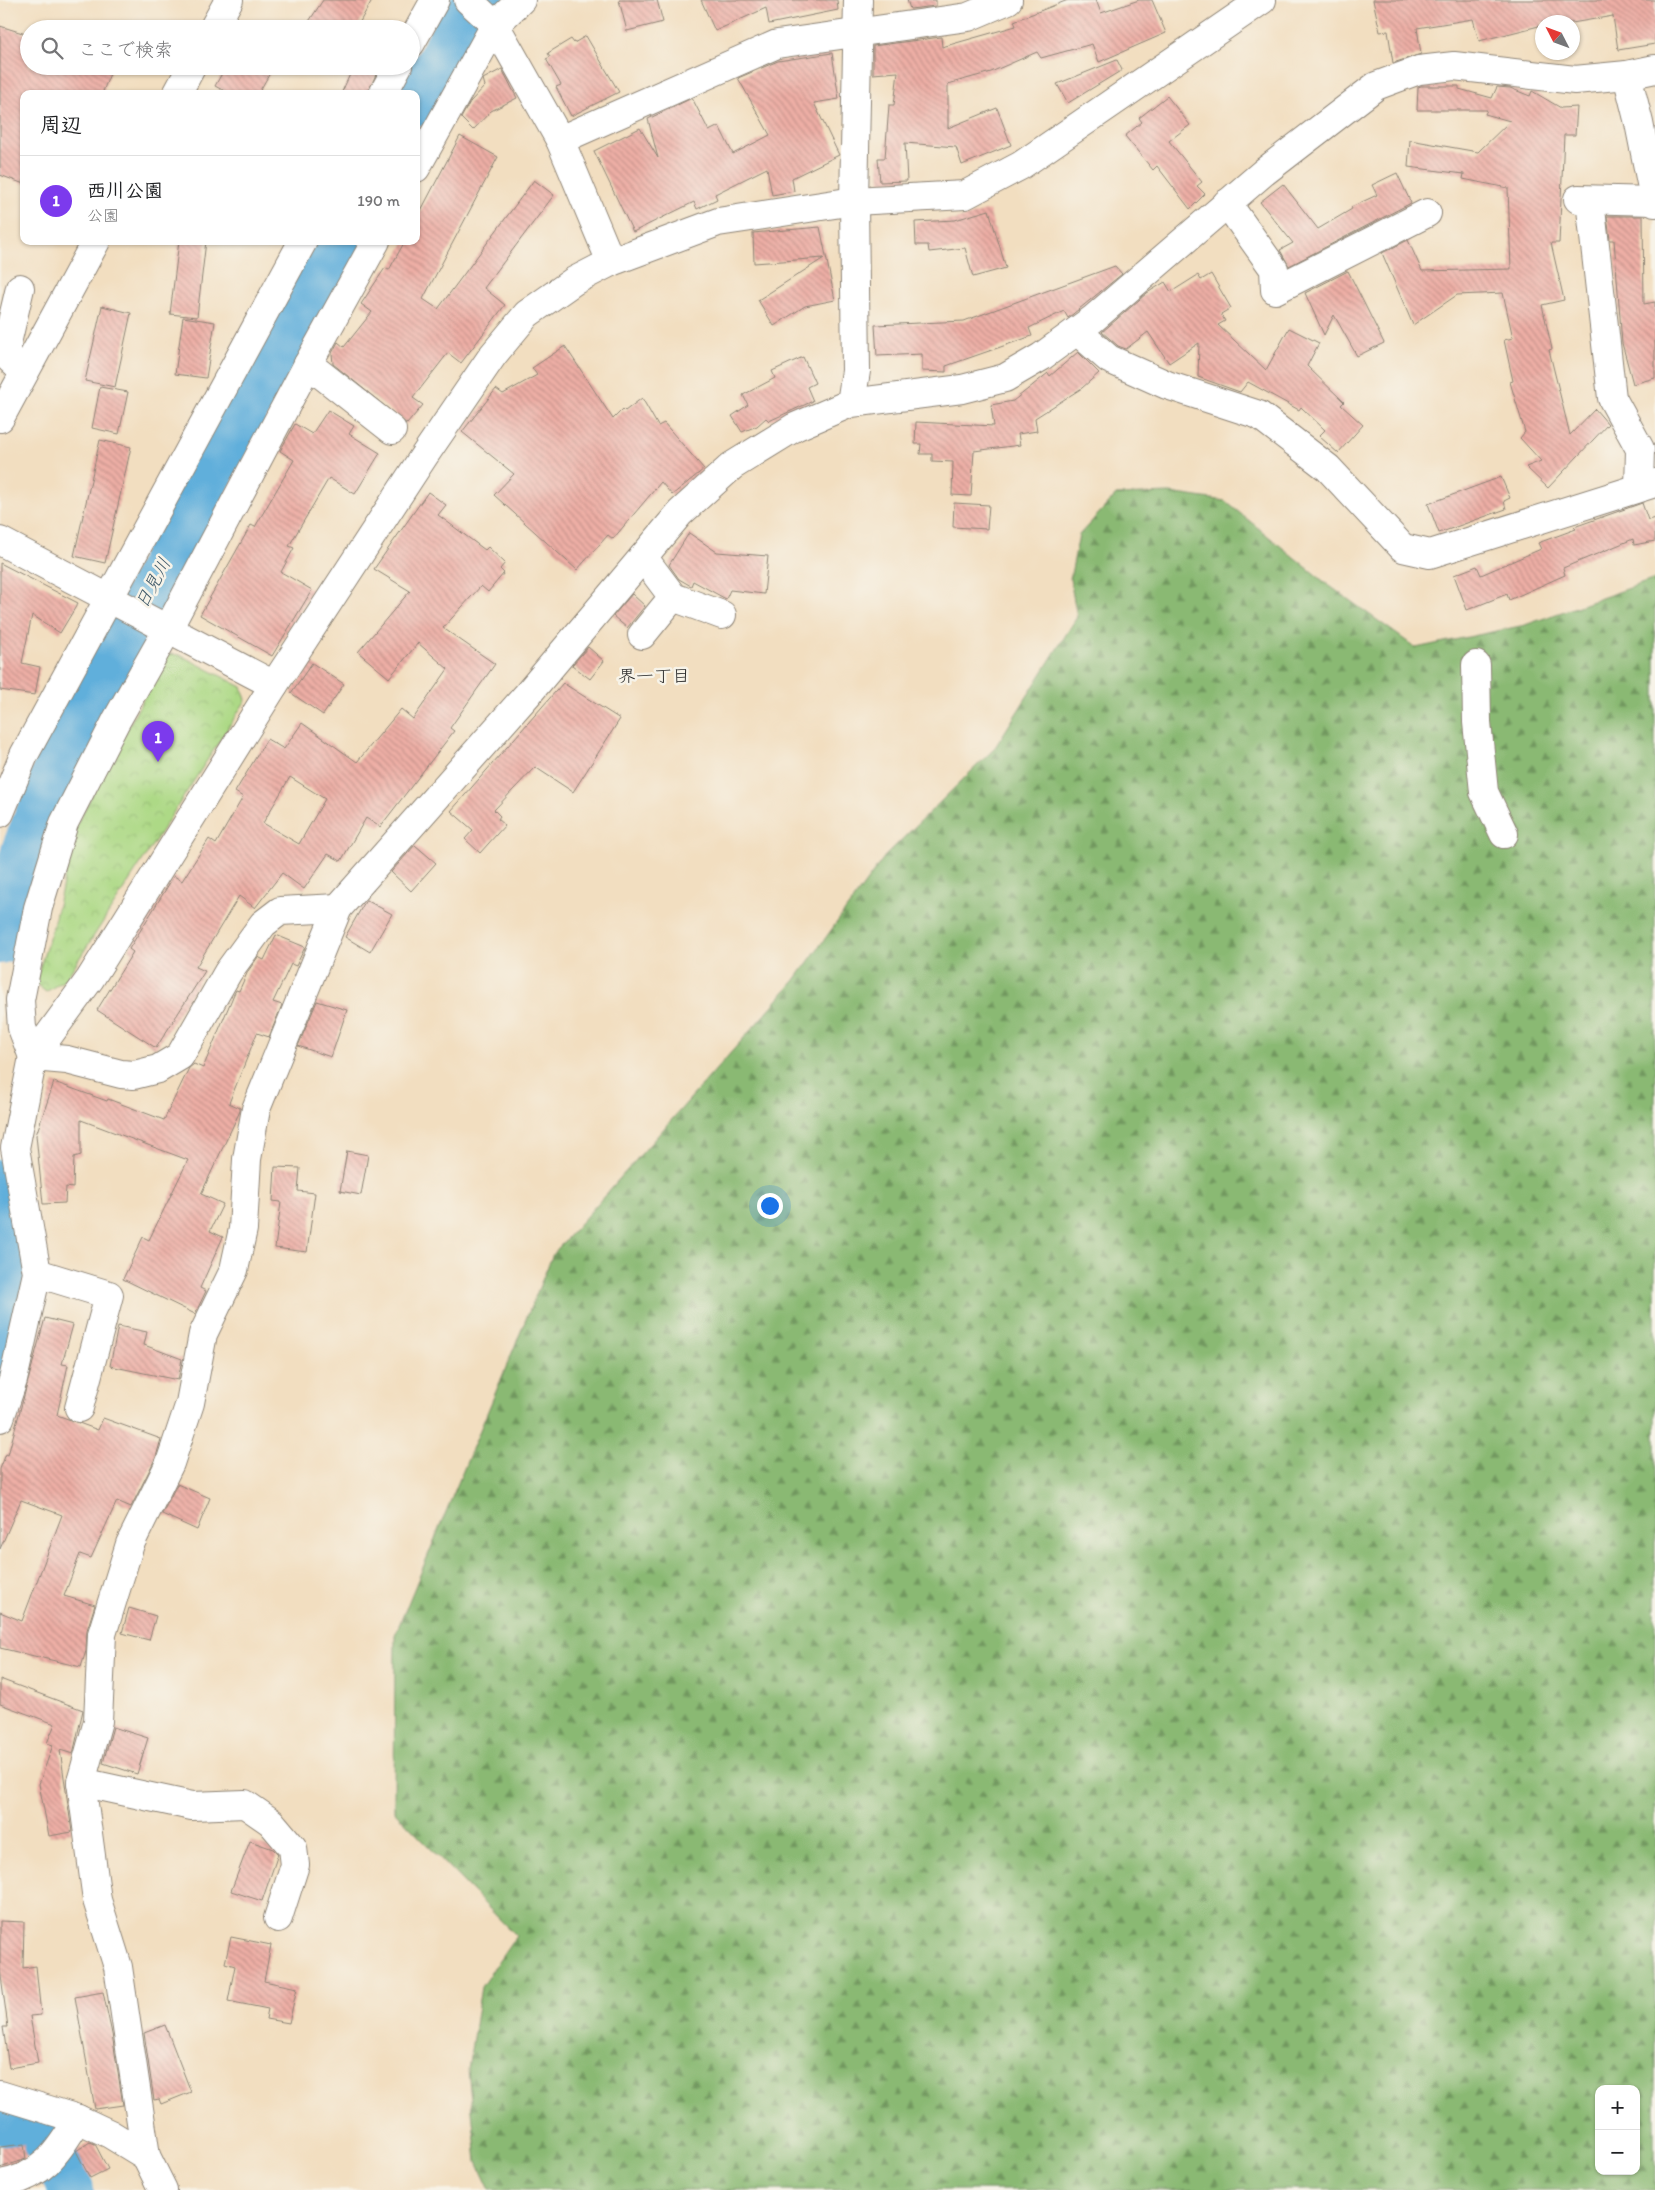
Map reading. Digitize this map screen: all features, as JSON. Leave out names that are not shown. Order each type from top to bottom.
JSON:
[{"type":"street","points":[[218,20],[228,0]]},
{"type":"street","points":[[468,0],[495,25],[560,140],[611,262]]},
{"type":"street","points":[[420,161],[495,25],[521,0]]},
{"type":"street","points":[[851,403],[856,371],[854,201],[858,0]]},
{"type":"street","points":[[560,140],[777,44],[858,31],[968,17],[1008,0]]},
{"type":"street","points":[[0,1418],[13,1380],[37,1273],[8,1155],[33,1057],[90,979],[274,685],[424,456],[493,355],[527,314],[574,281],[611,262],[718,222],[854,201],[965,195],[1020,166],[1262,0]]},
{"type":"street","points":[[420,27],[430,9]]},
{"type":"street","points":[[163,2190],[146,2156],[118,1967],[96,1900],[81,1782],[98,1721],[102,1634],[130,1544],[170,1463],[182,1429],[190,1403],[203,1334],[234,1270],[243,1229],[247,1159],[256,1109],[338,908],[527,695],[680,513],[732,466],[795,427],[851,403],[962,389],[1005,378],[1042,357],[1077,331],[1264,172],[1376,86],[1418,70],[1454,66],[1575,80],[1627,75],[1655,69]]},
{"type":"street","points":[[179,90],[187,75]]},
{"type":"street","points":[[386,90],[394,75]]},
{"type":"street","points":[[1077,331],[1109,359],[1167,385],[1259,415],[1328,468],[1403,548],[1430,554],[1647,485],[1640,449],[1612,398],[1584,200],[1655,202],[1627,75]]},
{"type":"street","points":[[1227,203],[1274,269],[1275,290],[1427,213]]},
{"type":"street","points":[[0,418],[94,245]]},
{"type":"street","points":[[0,813],[24,755],[107,598],[301,245]]},
{"type":"street","points":[[33,1057],[22,1028],[20,1000],[38,908],[64,823],[116,721],[168,630],[308,364],[374,245]]},
{"type":"street","points":[[20,288],[7,343],[7,356],[24,372]]},
{"type":"street","points":[[308,364],[392,430]]},
{"type":"street","points":[[0,541],[274,685]]},
{"type":"street","points":[[643,557],[672,596],[722,615]]},
{"type":"street","points":[[642,635],[672,596]]},
{"type":"street","points":[[1476,665],[1477,722],[1484,792],[1504,834]]},
{"type":"street","points":[[33,1057],[67,1060],[121,1074],[134,1074],[158,1069],[180,1056],[228,972],[263,924],[280,911],[338,908]]},
{"type":"street","points":[[37,1273],[109,1295],[80,1408]]},
{"type":"street","points":[[81,1782],[192,1806],[245,1804],[271,1822],[293,1848],[295,1865],[278,1918]]},
{"type":"street","points":[[0,2095],[78,2120],[110,2134],[146,2156]]},
{"type":"street","points":[[0,2184],[32,2174],[46,2163],[64,2143],[78,2120]]},
{"type":"green space","points":[[1170,493],[1225,501],[1327,584],[1416,648],[1525,625],[1655,579],[1655,2190],[490,2190],[477,2162],[468,2069],[481,1987],[516,1936],[394,1811],[395,1635],[553,1254],[795,980],[885,856],[994,749],[1077,617],[1070,579],[1079,535],[1116,495]]},
{"type":"green space","points":[[167,654],[180,655],[242,687],[246,700],[66,979],[46,992],[35,983],[53,926],[77,824]]},
{"type":"building","points":[[323,0],[372,0],[361,20],[310,20]]},
{"type":"building","points":[[619,0],[657,0],[663,22],[627,31]]},
{"type":"building","points":[[701,0],[837,0],[838,10],[769,24],[766,8],[715,31]]},
{"type":"building","points":[[907,0],[936,0],[936,6],[910,9]]},
{"type":"building","points":[[1068,0],[1096,0],[1101,13],[1139,0],[1152,0],[1166,33],[1099,62],[1092,44],[1041,58],[1037,52],[991,72],[948,84],[948,128],[997,108],[1011,145],[962,165],[956,147],[905,143],[907,181],[880,182],[878,158],[885,158],[889,105],[894,105],[898,72],[873,74],[873,46],[941,37],[942,47],[1016,26],[1014,21]]},
{"type":"building","points":[[1373,0],[1655,0],[1655,44],[1618,50],[1613,16],[1580,22],[1580,15],[1535,15],[1535,27],[1479,41],[1473,19],[1417,28],[1421,54],[1393,63],[1388,31],[1380,32]]},
{"type":"building","points":[[0,26],[20,32],[20,75],[109,75],[104,90],[20,90],[20,182],[0,175]]},
{"type":"building","points":[[586,36],[619,92],[571,116],[556,87],[561,85],[546,59],[550,57],[548,53],[571,39],[574,43]]},
{"type":"building","points":[[832,53],[839,99],[814,103],[839,155],[792,178],[794,191],[772,195],[767,168],[715,194],[717,199],[697,209],[694,202],[633,232],[594,151],[640,128],[658,158],[648,119],[692,98],[709,131],[719,126],[733,154],[770,135],[738,78],[778,61]]},
{"type":"building","points":[[1117,60],[1122,70],[1068,103],[1057,84]]},
{"type":"building","points":[[502,69],[517,98],[491,111],[473,130],[461,118],[470,102],[485,86],[483,79]]},
{"type":"building","points":[[221,75],[269,75],[260,90],[222,90],[215,86]]},
{"type":"building","points":[[350,75],[376,75],[369,90],[343,90]]},
{"type":"building","points":[[1459,86],[1459,89],[1492,98],[1497,87],[1510,88],[1530,96],[1532,91],[1561,108],[1577,107],[1575,135],[1564,135],[1559,243],[1551,243],[1564,300],[1542,305],[1552,349],[1549,350],[1570,435],[1595,409],[1608,424],[1548,488],[1526,467],[1541,461],[1520,438],[1525,432],[1510,382],[1513,381],[1504,340],[1513,338],[1503,293],[1457,295],[1413,325],[1382,253],[1408,240],[1422,271],[1511,269],[1508,188],[1463,179],[1464,174],[1408,167],[1410,140],[1478,152],[1510,121],[1485,114],[1487,110],[1417,110],[1418,87]]},
{"type":"building","points":[[1167,96],[1190,125],[1169,141],[1202,182],[1197,186],[1205,194],[1190,209],[1157,166],[1153,170],[1125,136],[1142,122],[1139,118]]},
{"type":"building","points":[[460,136],[498,157],[423,299],[438,309],[534,180],[554,195],[484,288],[505,305],[461,363],[448,353],[413,398],[423,405],[407,424],[333,364],[332,353],[338,342],[344,347],[372,312],[361,304],[385,268],[389,270],[403,245],[420,245],[420,212]]},
{"type":"building","points":[[1397,173],[1411,203],[1289,266],[1280,250],[1293,243],[1260,202],[1283,184],[1318,229],[1352,209],[1351,207],[1377,195],[1372,185]]},
{"type":"building","points":[[989,210],[1006,268],[973,277],[965,248],[929,252],[928,245],[916,245],[915,222],[955,220]]},
{"type":"building","points":[[1607,216],[1643,216],[1644,304],[1655,302],[1655,378],[1633,384],[1622,343],[1614,240],[1610,240]]},
{"type":"building","points":[[820,227],[835,300],[805,306],[774,326],[758,300],[824,258],[754,263],[753,233]]},
{"type":"building","points":[[179,245],[206,245],[197,317],[170,314]]},
{"type":"building","points":[[1115,266],[1122,274],[1068,318],[1064,311],[1029,328],[1032,336],[946,366],[946,372],[922,371],[922,354],[877,356],[875,325],[964,321]]},
{"type":"building","points":[[1348,271],[1384,343],[1357,356],[1334,315],[1324,335],[1305,293]]},
{"type":"building","points":[[1211,274],[1231,308],[1221,314],[1225,321],[1218,325],[1266,370],[1289,328],[1319,343],[1307,366],[1344,402],[1341,405],[1363,425],[1338,453],[1319,436],[1325,430],[1301,407],[1299,410],[1248,382],[1240,392],[1198,377],[1199,343],[1169,363],[1148,332],[1126,349],[1118,346],[1102,332],[1147,293],[1165,282],[1171,292],[1198,275],[1201,280]]},
{"type":"building","points":[[102,306],[131,313],[115,387],[85,381]]},
{"type":"building","points":[[183,317],[215,322],[206,378],[175,374]]},
{"type":"building","points":[[565,346],[613,419],[623,409],[625,411],[642,398],[658,426],[664,423],[704,469],[672,495],[661,482],[613,539],[608,535],[577,570],[494,495],[514,474],[462,432],[496,389],[503,394],[537,375],[532,368]]},
{"type":"building","points":[[1078,352],[1099,373],[1082,388],[1035,418],[1037,431],[1018,434],[1020,445],[974,451],[971,496],[952,495],[953,462],[932,461],[932,454],[920,454],[921,444],[915,444],[916,422],[994,426],[991,405],[1013,401],[1048,373],[1050,376]]},
{"type":"building","points":[[803,357],[815,383],[807,387],[813,401],[769,421],[766,418],[757,426],[742,432],[732,416],[748,405],[743,395],[775,378],[772,371]]},
{"type":"building","points":[[100,387],[128,392],[119,434],[92,428]]},
{"type":"building","points":[[328,410],[354,426],[349,434],[380,453],[355,494],[329,478],[289,546],[294,548],[281,572],[312,590],[272,656],[200,615],[251,525],[255,527],[294,460],[280,451],[295,424],[312,434]]},
{"type":"building","points":[[100,440],[131,447],[105,563],[74,556]]},
{"type":"building","points":[[1501,477],[1510,498],[1504,501],[1506,509],[1439,533],[1428,504]]},
{"type":"building","points":[[428,492],[446,505],[438,515],[485,550],[488,547],[505,563],[500,569],[504,573],[488,592],[481,586],[443,628],[495,664],[450,728],[454,731],[380,827],[366,818],[341,861],[328,854],[304,889],[282,873],[255,908],[239,896],[196,967],[205,971],[156,1048],[97,1010],[133,952],[129,949],[174,876],[182,881],[209,839],[216,844],[243,797],[235,792],[267,739],[284,749],[302,723],[357,762],[401,709],[413,719],[448,669],[418,643],[389,678],[358,652],[410,591],[374,569]],"holes":[[[290,777],[325,799],[299,844],[263,823]]]},
{"type":"building","points":[[954,503],[989,505],[987,529],[953,527]]},
{"type":"building","points":[[1642,503],[1648,520],[1655,518],[1655,541],[1634,545],[1633,539],[1563,568],[1565,575],[1509,600],[1507,594],[1467,610],[1454,575],[1477,566],[1481,575],[1541,549],[1538,543],[1576,529],[1574,527]]},
{"type":"building","points":[[689,533],[717,552],[768,556],[764,594],[730,590],[726,599],[693,581],[691,586],[679,579],[669,565]]},
{"type":"building","points":[[0,563],[78,603],[60,633],[32,615],[22,663],[40,667],[35,695],[0,690]]},
{"type":"building","points":[[632,594],[645,606],[627,628],[613,616]]},
{"type":"building","points":[[588,647],[604,661],[590,679],[572,665]]},
{"type":"building","points":[[312,663],[344,684],[323,715],[291,693]]},
{"type":"building","points":[[563,683],[620,719],[573,792],[535,767],[494,810],[500,816],[498,819],[505,825],[480,853],[465,839],[473,830],[451,811]]},
{"type":"building","points":[[415,845],[436,863],[411,891],[391,872]]},
{"type":"building","points":[[366,900],[392,914],[370,952],[345,937]]},
{"type":"building","points":[[276,935],[305,947],[296,966],[291,964],[273,1002],[282,1005],[269,1037],[257,1033],[229,1103],[240,1108],[240,1111],[201,1194],[223,1204],[210,1231],[223,1237],[200,1288],[206,1291],[195,1314],[123,1279],[143,1237],[149,1240],[188,1160],[81,1120],[81,1155],[74,1157],[73,1188],[66,1187],[65,1203],[43,1204],[36,1135],[54,1082],[107,1101],[108,1099],[164,1120],[189,1068],[194,1064],[203,1068],[236,990],[239,991],[248,971],[258,957],[264,960]]},
{"type":"building","points":[[317,1001],[347,1010],[331,1057],[298,1046]]},
{"type":"building","points":[[347,1151],[368,1155],[361,1195],[340,1191]]},
{"type":"building","points":[[275,1167],[300,1168],[298,1191],[315,1193],[307,1252],[275,1248],[281,1202],[273,1201]]},
{"type":"building","points":[[45,1318],[73,1325],[62,1364],[68,1365],[57,1415],[98,1430],[103,1418],[161,1439],[156,1457],[131,1507],[117,1501],[91,1558],[80,1554],[64,1596],[95,1605],[87,1630],[86,1651],[81,1667],[0,1648],[0,1612],[22,1621],[62,1515],[21,1500],[0,1549],[0,1469],[6,1454],[8,1455]]},
{"type":"building","points":[[118,1326],[147,1332],[144,1345],[182,1359],[178,1380],[110,1366]]},
{"type":"building","points":[[177,1484],[210,1498],[197,1530],[162,1514]]},
{"type":"building","points":[[129,1608],[156,1616],[149,1640],[122,1633]]},
{"type":"building","points":[[0,1679],[83,1710],[73,1754],[60,1750],[72,1832],[49,1836],[39,1784],[53,1745],[47,1743],[55,1724],[0,1704]]},
{"type":"building","points":[[113,1727],[148,1738],[137,1774],[103,1763]]},
{"type":"building","points":[[250,1841],[273,1849],[278,1854],[262,1901],[231,1891]]},
{"type":"building","points":[[0,1921],[24,1922],[23,1968],[36,1966],[41,2015],[30,2016],[38,2063],[9,2068],[3,2027],[8,2027],[0,1969]]},
{"type":"building","points":[[231,1937],[271,1945],[264,1981],[297,1988],[289,2023],[266,2019],[268,2009],[228,2001],[235,1966],[225,1963]]},
{"type":"building","points":[[103,1992],[112,2034],[123,2105],[95,2109],[75,1997]]},
{"type":"building","points":[[165,2025],[191,2092],[161,2104],[159,2099],[154,2100],[144,2033]]},
{"type":"building","points":[[90,2142],[95,2144],[108,2169],[90,2178],[76,2151]]},
{"type":"building","points":[[24,2144],[26,2159],[0,2168],[0,2147]]},
{"type":"waterway","name":"日見川","points":[[420,97],[462,19],[481,0]]},
{"type":"waterway","points":[[438,4],[462,19]]},
{"type":"waterway","name":"日見川","points":[[0,941],[25,848],[55,771],[235,428],[341,245]]},
{"type":"waterway","name":"日見川","points":[[0,1182],[11,1248],[12,1268],[10,1310],[0,1355]]},
{"type":"waterway","name":"日見川","points":[[0,2121],[34,2132],[49,2145],[71,2190]]},
{"type":"place","name":"西川公園","points":[[158,762]]},
{"type":"district","name":"界一丁目","points":[[654,676]]}]
